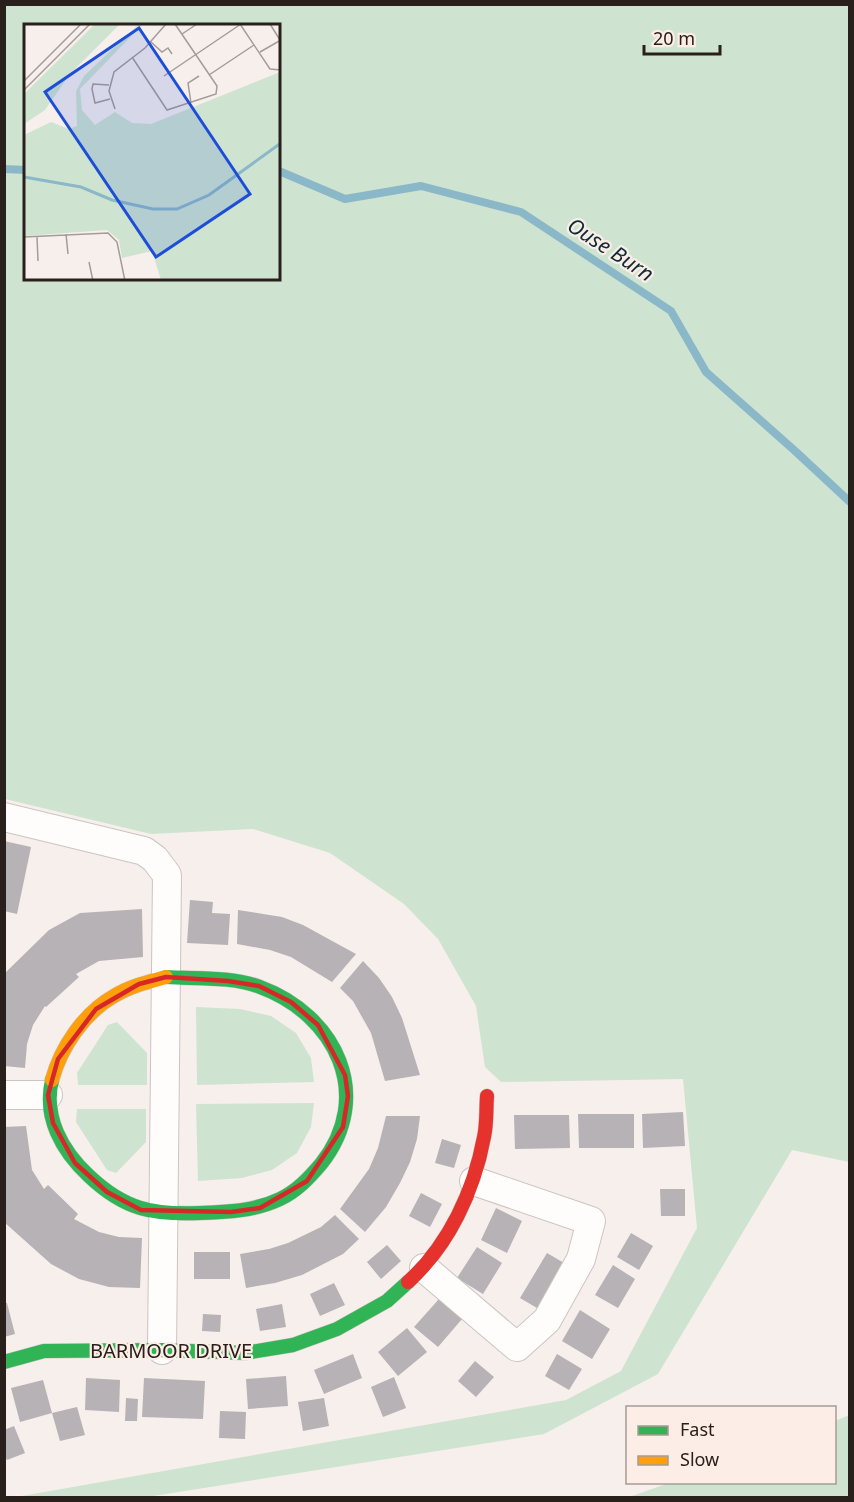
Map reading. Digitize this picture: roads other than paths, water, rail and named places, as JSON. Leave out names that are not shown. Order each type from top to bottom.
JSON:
[{"type":"street","points":[[4,817],[144,851],[155,859],[167,875],[162,1350]]},
{"type":"street","points":[[166,977],[228,981],[259,986],[291,1002],[318,1025],[336,1051],[345,1075],[348,1096],[345,1120],[335,1145],[307,1181],[284,1198],[260,1208],[231,1212],[164,1214],[141,1210],[99,1186],[75,1163],[61,1143],[53,1123],[48,1095],[58,1059],[88,1016],[114,996],[139,984],[166,977]]},
{"type":"street","points":[[4,1095],[48,1095]]},
{"type":"street","name":"BARMOOR DRIVE","points":[[4,1362],[44,1351],[162,1350],[246,1353],[293,1345],[337,1329],[387,1301],[424,1268],[448,1234],[474,1181],[484,1136],[487,1096]]},
{"type":"street","points":[[424,1268],[517,1347],[547,1320],[581,1259],[591,1221],[474,1181]]},
{"type":"waterway","name":"Ouse Burn","points":[[4,169],[24,170]]},
{"type":"waterway","name":"Ouse Burn","points":[[280,171],[345,199],[421,186],[521,212],[671,311],[706,372],[850,502]]}]
